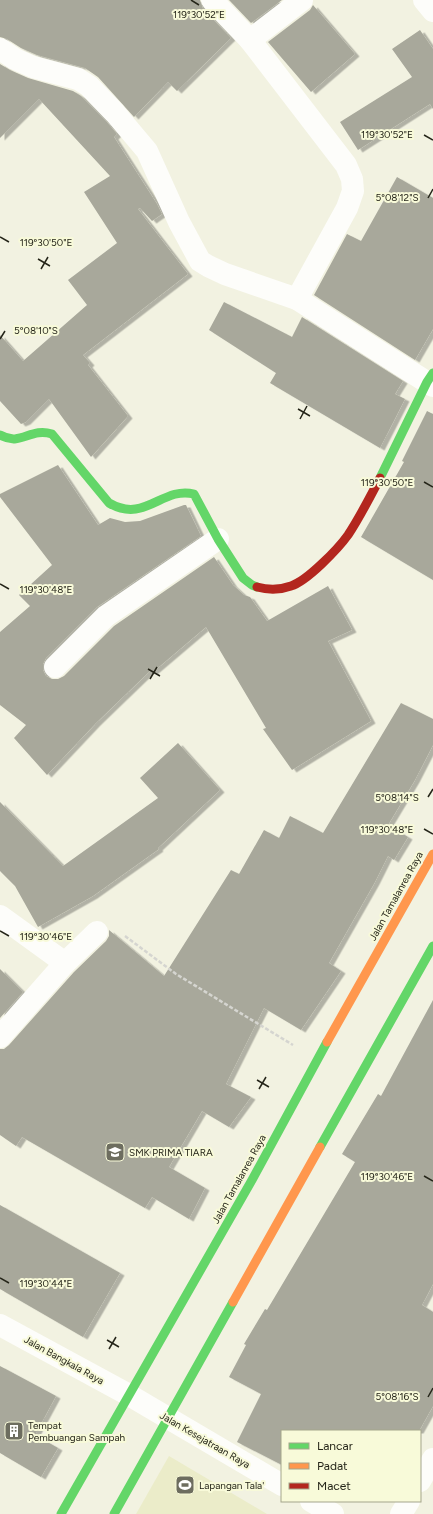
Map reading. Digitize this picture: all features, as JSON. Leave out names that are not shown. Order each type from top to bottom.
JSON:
[{"type":"main road","points":[[0,435],[5,439],[12,441],[39,431],[46,431],[52,434],[109,503],[115,508],[144,508],[183,492],[194,494],[218,539],[243,578],[252,585],[262,588],[277,589],[292,586],[316,569],[333,553],[348,535],[431,380]]},
{"type":"main road","name":"Jalan Tamalanrea Raya","points":[[60,1514],[252,1180],[317,1060],[433,854]]},
{"type":"main road","points":[[114,1514],[433,946]]},
{"type":"street","points":[[212,0],[250,40],[346,165],[352,179],[353,191],[347,208],[296,300]]},
{"type":"street","points":[[250,40],[302,0]]},
{"type":"street","points":[[424,0],[433,11]]},
{"type":"street","points":[[0,49],[15,59],[33,67],[78,79],[89,86],[115,113],[147,151],[179,222],[200,261],[224,274],[296,300],[431,380]]},
{"type":"street","points":[[55,666],[106,616],[218,539]]},
{"type":"street","points":[[0,916],[65,963]]},
{"type":"street","points":[[0,1037],[65,963],[96,932]]},
{"type":"street","name":"Jalan Bangkala Raya","points":[[0,1325],[129,1395]]},
{"type":"street","name":"Jalan Kesejatraan Raya","points":[[129,1395],[281,1484]]},
{"type":"street","points":[[421,1479],[433,1459]]},
{"type":"street","points":[[312,1502],[333,1514]]},
{"type":"street","points":[[401,1514],[408,1502]]},
{"type":"path","points":[[96,932],[106,927],[114,928],[176,974],[317,1060]]},
{"type":"green space","name":"Lapangan Tala'","points":[[169,1456],[267,1514],[136,1514]]},
{"type":"building","points":[[0,0],[200,0],[203,9],[231,38],[177,91],[168,82],[134,117],[98,77],[85,68],[37,55],[21,48],[7,39],[0,37]]},
{"type":"building","points":[[229,0],[282,0],[251,23]]},
{"type":"building","points":[[313,5],[355,54],[311,92],[268,42],[310,10]]},
{"type":"building","points":[[420,30],[433,49],[433,109],[430,104],[358,150],[340,122],[412,77],[392,49]]},
{"type":"building","points":[[0,64],[28,78],[73,91],[81,96],[106,121],[117,134],[114,137],[162,214],[152,221],[140,208],[138,209],[188,274],[83,355],[90,363],[88,365],[128,416],[91,457],[49,399],[26,422],[21,424],[0,401],[0,335],[23,361],[87,305],[68,280],[117,243],[84,192],[110,176],[39,99],[0,138]]},
{"type":"building","points":[[397,177],[433,198],[433,329],[415,360],[314,295],[347,234],[361,241]]},
{"type":"building","points":[[224,302],[292,337],[302,317],[403,381],[395,394],[405,399],[380,448],[270,383],[276,373],[209,330]]},
{"type":"building","points":[[427,411],[433,414],[433,580],[361,537],[404,462],[402,461]]},
{"type":"building","points":[[58,465],[98,525],[110,518],[125,522],[140,521],[186,505],[201,536],[97,607],[46,658],[43,664],[43,670],[46,676],[52,679],[58,679],[64,676],[114,626],[214,557],[233,585],[244,595],[250,597],[267,621],[328,586],[352,630],[328,641],[371,721],[292,770],[263,729],[266,728],[206,627],[153,672],[151,670],[96,723],[47,775],[14,738],[26,725],[0,705],[0,632],[30,606],[19,595],[52,565],[0,497],[0,494]]},
{"type":"building","points":[[401,703],[433,719],[433,745],[415,780],[388,825],[408,837],[394,860],[388,856],[329,963],[341,971],[301,1030],[264,1008],[226,1084],[251,1097],[229,1127],[202,1111],[169,1167],[205,1188],[189,1219],[152,1197],[145,1208],[22,1137],[16,1146],[0,1135],[0,1049],[4,1049],[9,1045],[74,972],[106,941],[109,936],[109,930],[164,976],[231,870],[239,874],[264,830],[279,838],[290,816],[323,833]]},
{"type":"building","points":[[178,743],[220,790],[158,848],[159,849],[93,896],[38,927],[15,886],[0,871],[0,802],[63,866],[158,798],[140,778]]},
{"type":"building","points":[[0,969],[23,992],[0,1018]]},
{"type":"building","points":[[433,1000],[433,1284],[422,1305],[433,1312],[433,1406],[420,1430],[281,1430],[281,1464],[237,1442],[261,1394],[229,1377],[246,1345],[244,1344],[265,1309],[267,1310],[355,1162],[342,1154],[378,1094],[381,1096]]},
{"type":"building","points":[[0,1205],[120,1273],[83,1337],[0,1289]]},
{"type":"building","points":[[0,1366],[56,1396],[35,1435],[58,1448],[41,1477],[0,1453]]},
{"type":"traffic: fast","points":[[380,478],[427,382],[433,373]]},
{"type":"traffic: fast","points":[[0,435],[14,439],[38,433],[52,434],[109,503],[122,508],[133,509],[143,507],[172,495],[183,493],[194,494],[218,539],[243,578],[257,587]]},
{"type":"traffic: fast","points":[[320,1147],[433,946]]},
{"type":"traffic: fast","points":[[61,1514],[252,1180],[327,1042]]},
{"type":"traffic: fast","points":[[114,1514],[233,1302]]},
{"type":"traffic: slow","points":[[327,1042],[433,854]]},
{"type":"traffic: slow","points":[[233,1302],[320,1147]]},
{"type":"traffic: jam","points":[[257,587],[274,589],[291,586],[305,578],[330,556],[348,535],[380,478]]},
{"type":"place","name":"SMK PRIMA TIARA","points":[[115,1152]]},
{"type":"place","name":"Tempat Pembuangan Sampah","points":[[14,1431]]},
{"type":"place","name":"Lapangan Tala'","points":[[185,1485]]}]
